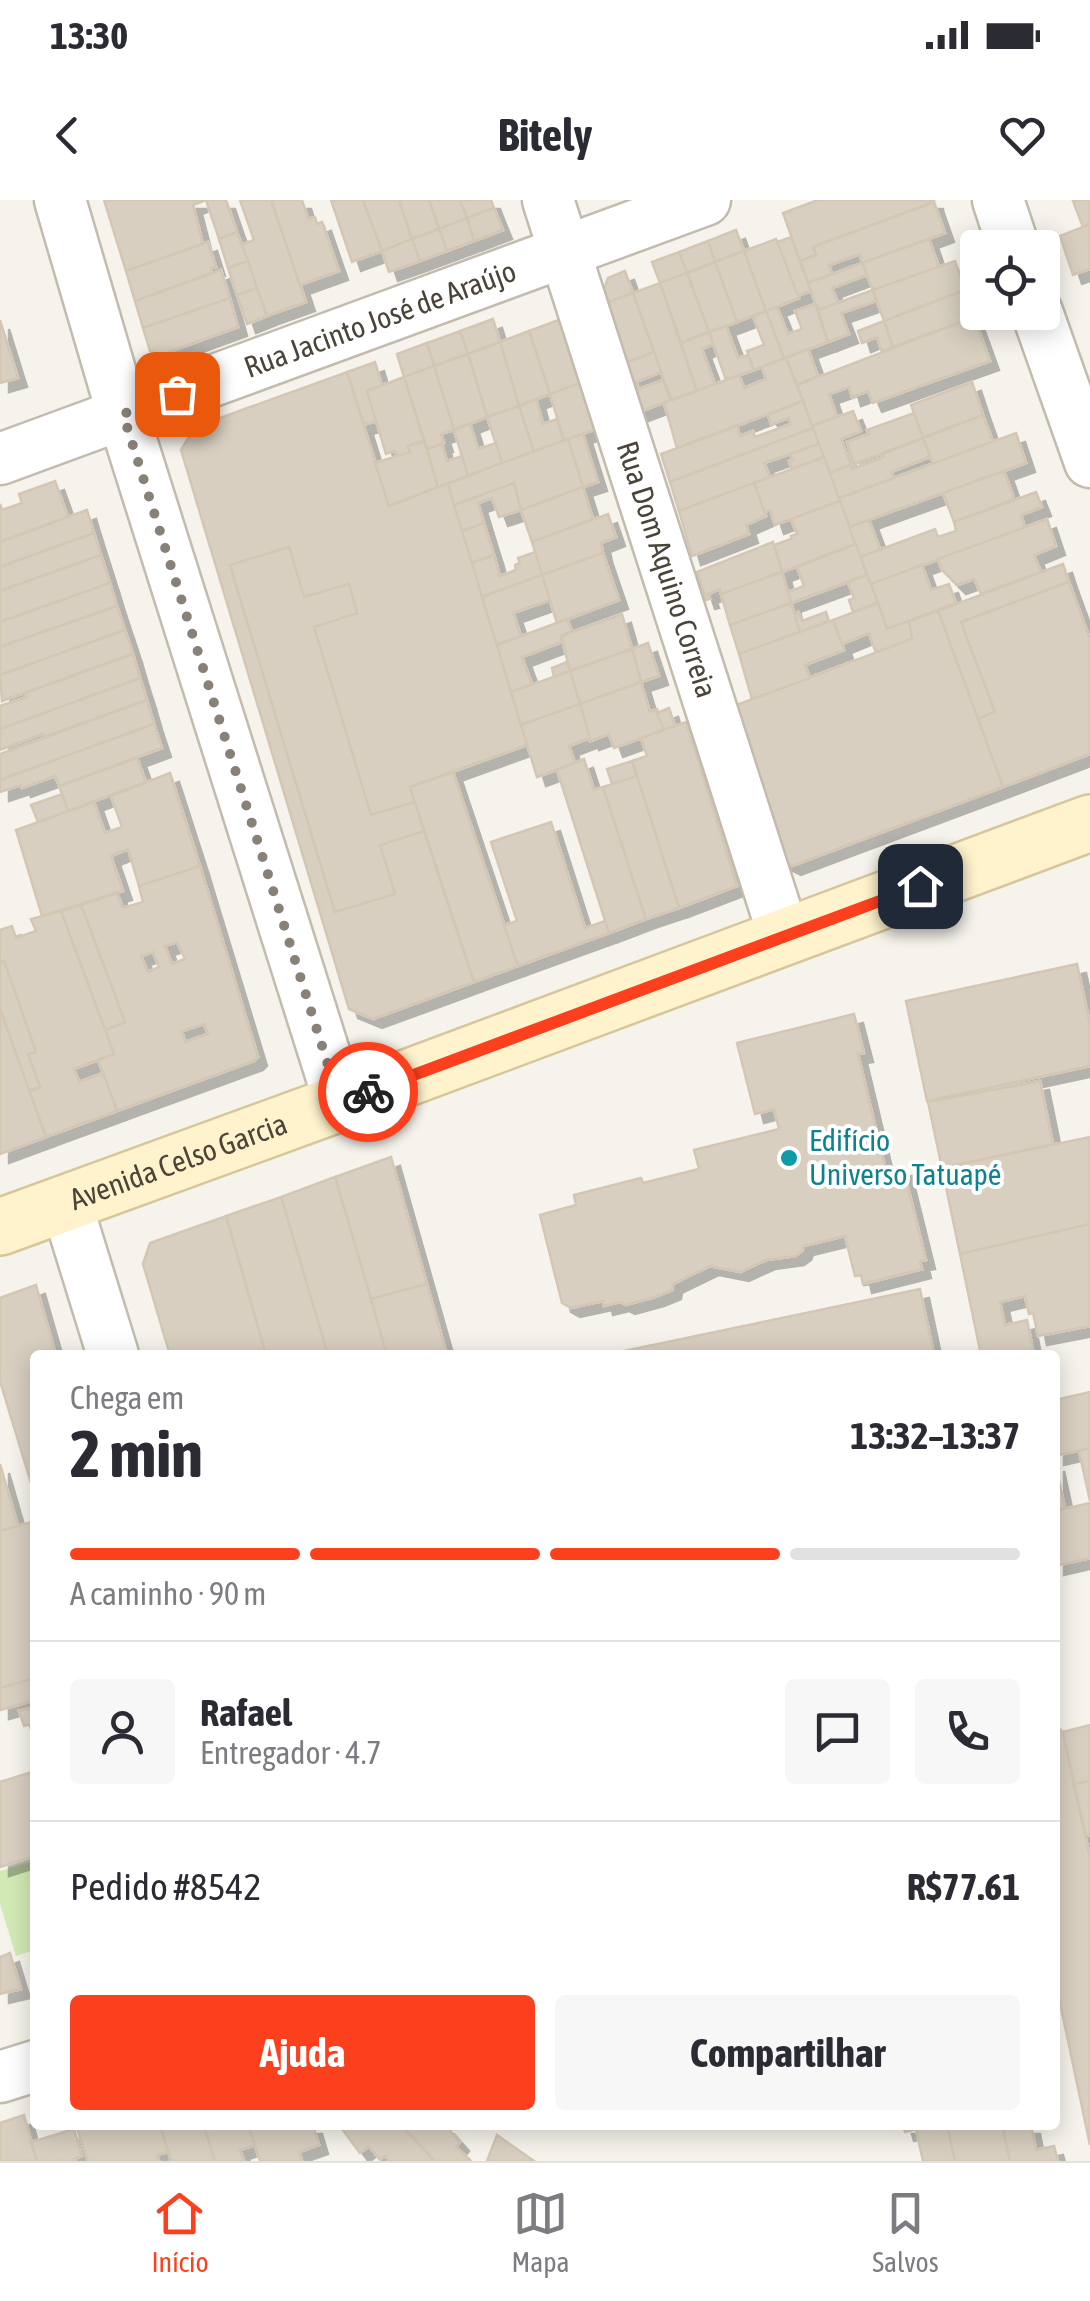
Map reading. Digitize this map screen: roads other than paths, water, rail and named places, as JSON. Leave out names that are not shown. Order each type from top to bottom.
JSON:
[{"type":"main road","name":"Avenida Celso Garcia","points":[[0,1227],[1090,823]]},
{"type":"street","points":[[60,200],[123,414],[340,1103]]},
{"type":"street","name":"Rua Dom Aquino Correia","points":[[548,200],[784,936]]},
{"type":"street","name":"Rua Jacinto José de Araújo","points":[[0,459],[704,200]]},
{"type":"street","points":[[998,200],[1008,230]]},
{"type":"street","points":[[1043,330],[1090,462]]},
{"type":"street","points":[[66,1203],[111,1350]]},
{"type":"street","points":[[0,2077],[30,2068]]},
{"type":"place","name":"Edifício Universo Tatuapé","points":[[789,1158]]}]
